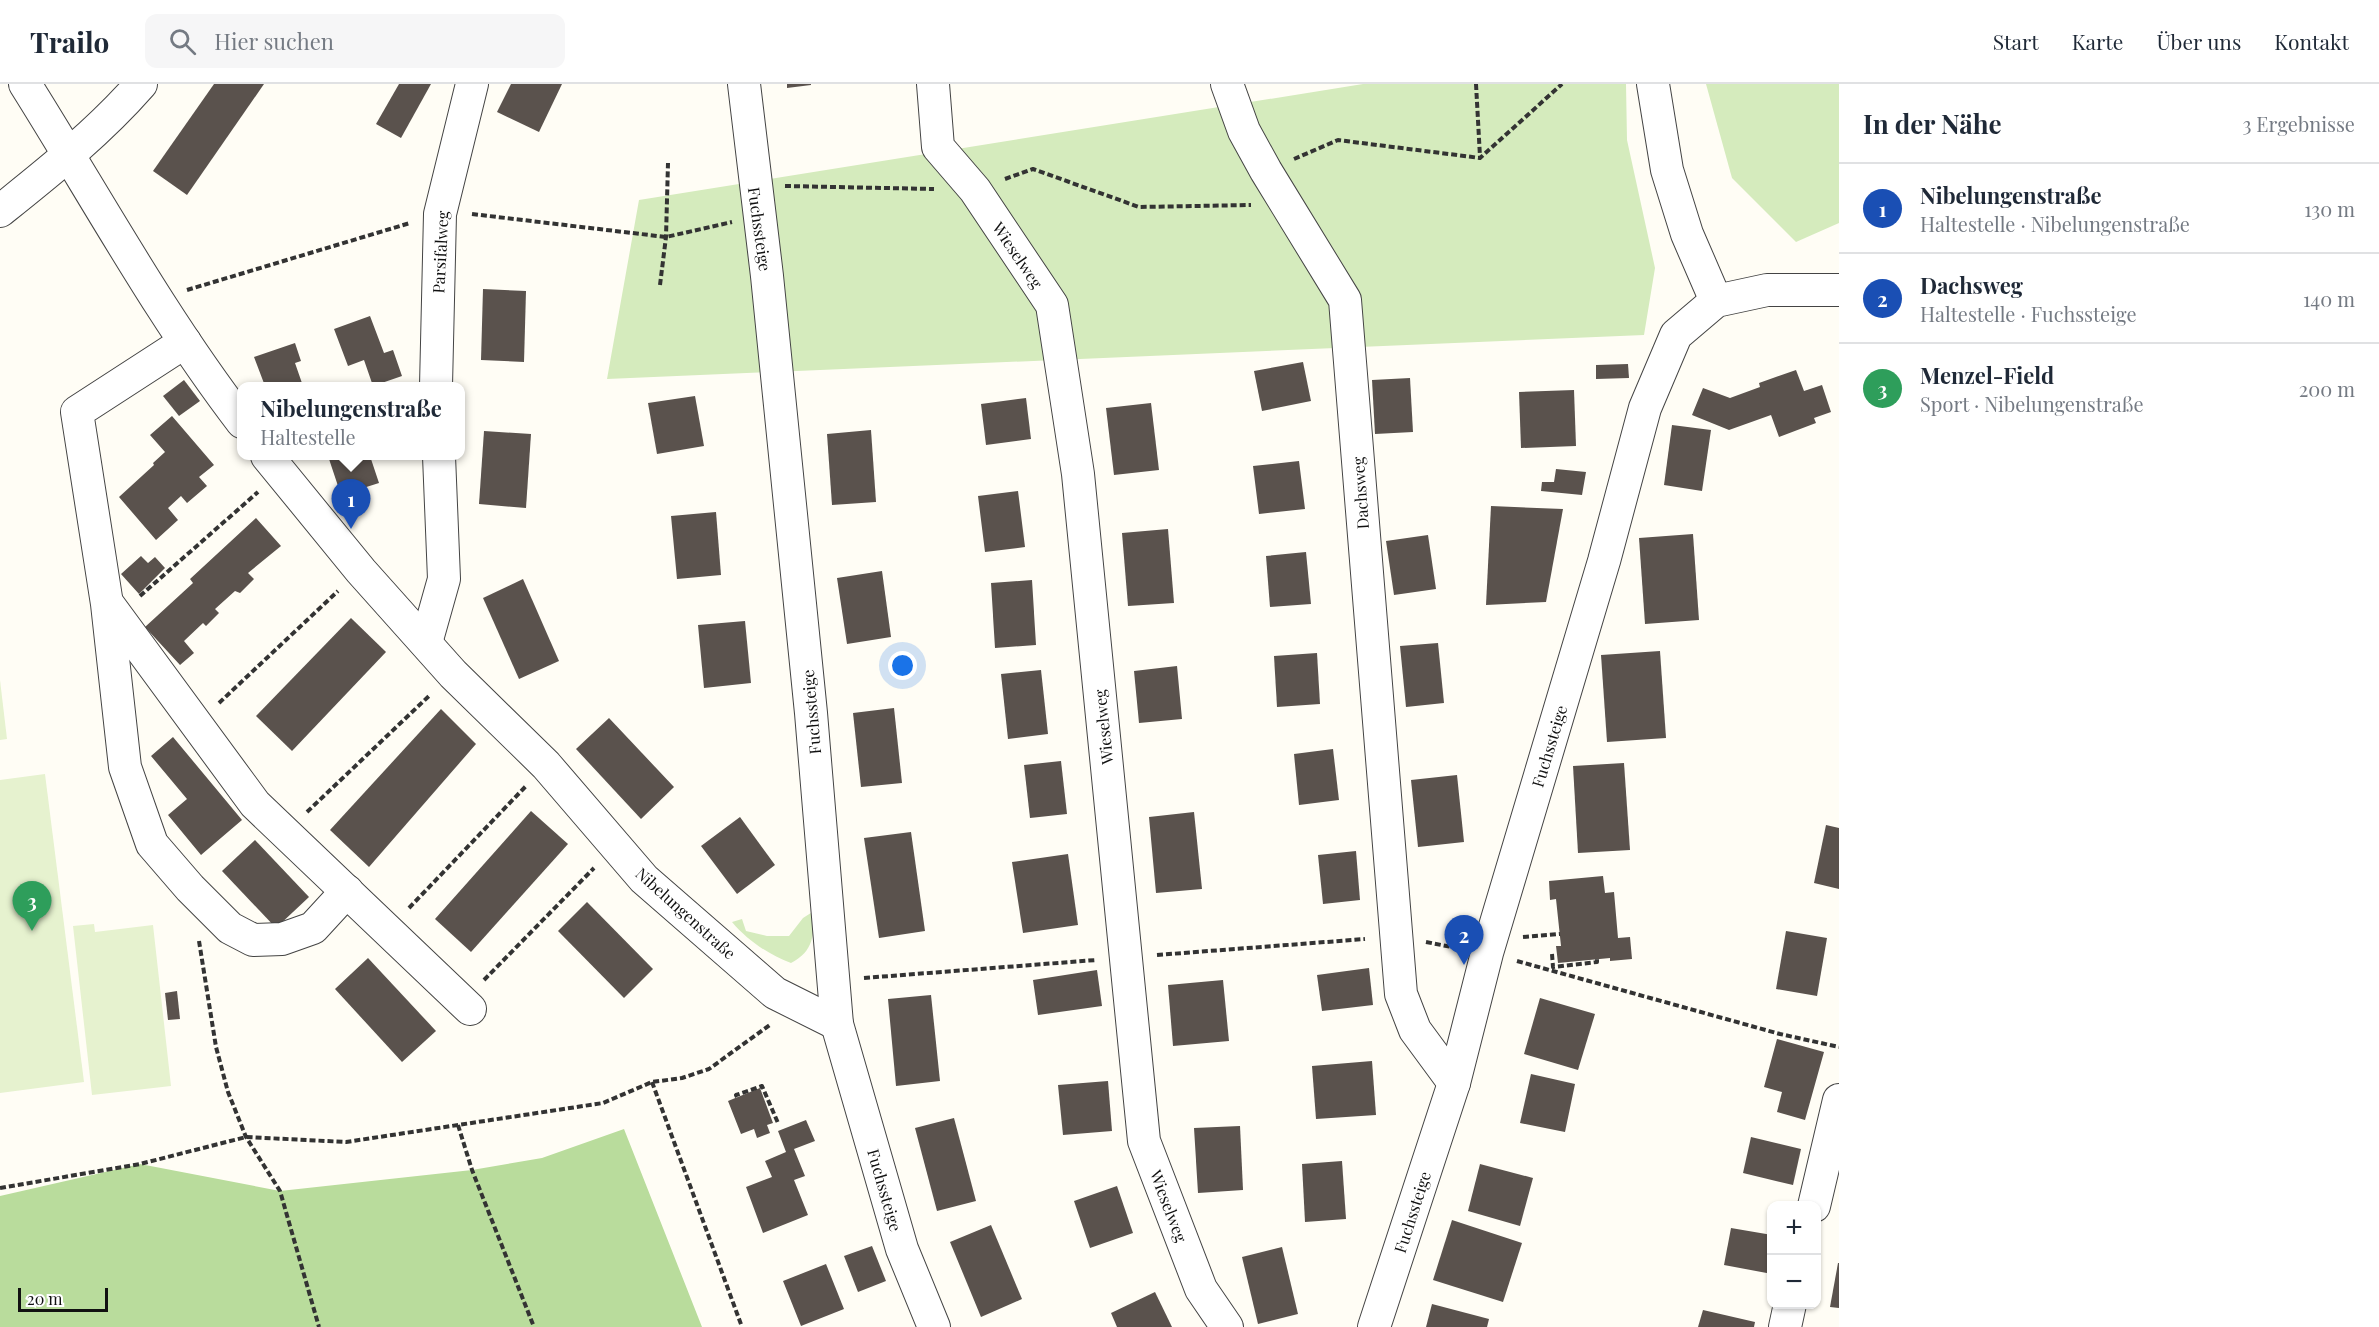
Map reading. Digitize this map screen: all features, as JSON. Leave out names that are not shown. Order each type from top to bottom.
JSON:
[{"type":"street","points":[[25,84],[156,299],[237,415]]},
{"type":"street","points":[[0,211],[70,155],[141,84]]},
{"type":"street","name":"Parsifalweg","points":[[436,382],[440,214],[472,84]]},
{"type":"street","name":"Fuchssteige","points":[[744,84],[767,276],[811,713],[837,1024],[902,1249],[934,1327]]},
{"type":"street","name":"Wieselweg","points":[[933,84],[938,147],[975,190],[1052,305],[1078,474],[1144,1141],[1201,1289],[1227,1327]]},
{"type":"street","name":"Dachsweg","points":[[1227,84],[1244,131],[1286,205],[1345,300],[1384,938],[1415,1030],[1454,1083]]},
{"type":"street","points":[[1653,84],[1667,170],[1687,234],[1716,301]]},
{"type":"street","name":"Fuchssteige","points":[[1374,1327],[1454,1083],[1487,953],[1604,561],[1645,408],[1676,335],[1716,301],[1767,291],[1839,290]]},
{"type":"street","points":[[185,342],[77,412],[112,610],[125,767],[152,844],[189,888],[230,928],[253,940],[282,939],[313,928],[346,891]]},
{"type":"street","points":[[426,643],[444,579],[439,460]]},
{"type":"street","name":"Nibelungenstraße","points":[[274,464],[361,571],[453,674],[546,765],[644,879],[775,993],[837,1024]]},
{"type":"street","points":[[112,610],[255,804],[466,1005]]},
{"type":"street","points":[[1815,1201],[1839,1100]]},
{"type":"street","points":[[1785,1327],[1789,1309]]},
{"type":"path","points":[[1476,84],[1480,158]]},
{"type":"path","points":[[1266,171],[1338,140],[1480,158],[1562,84]]},
{"type":"path","points":[[660,285],[666,237],[668,163]]},
{"type":"path","points":[[156,299],[450,211],[666,237],[757,201],[975,190],[1033,169],[1139,207],[1286,205]]},
{"type":"path","points":[[112,610],[274,464]]},
{"type":"path","points":[[196,724],[361,571]]},
{"type":"path","points":[[285,833],[453,674]]},
{"type":"path","points":[[387,930],[546,765]]},
{"type":"path","points":[[466,1005],[616,846]]},
{"type":"path","points":[[197,933],[216,1047],[228,1092],[246,1137],[280,1191],[319,1327]]},
{"type":"path","points":[[1520,937],[1560,934]]},
{"type":"path","points":[[1167,954],[1384,938],[1487,953],[1780,1034],[1839,1047]]},
{"type":"path","points":[[1552,954],[1553,967],[1597,962],[1597,959]]},
{"type":"path","points":[[833,980],[1099,960]]},
{"type":"path","points":[[0,1188],[140,1164],[246,1137],[346,1142],[603,1103],[652,1082],[682,1078],[709,1069],[799,1004]]},
{"type":"path","points":[[652,1082],[742,1327]]},
{"type":"path","points":[[737,1097],[736,1095],[762,1086],[768,1105],[778,1123]]},
{"type":"path","points":[[458,1125],[472,1170],[534,1327]]},
{"type":"green space","points":[[1363,84],[1626,84],[1627,140],[1655,268],[1644,335],[607,379],[639,200]]},
{"type":"green space","points":[[1706,84],[1839,84],[1839,223],[1796,242],[1732,178]]},
{"type":"green space","points":[[0,680],[7,739],[0,740]]},
{"type":"green space","points":[[45,774],[84,1082],[0,1093],[0,780]]},
{"type":"green space","points":[[814,911],[811,942],[804,953],[791,963],[759,946],[732,922],[742,919],[746,931],[767,936],[789,936],[803,918]]},
{"type":"green space","points":[[94,924],[95,932],[153,925],[171,1086],[92,1095],[73,926]]},
{"type":"green space","points":[[624,1129],[702,1327],[0,1327],[0,1196],[140,1164],[280,1191],[472,1170],[542,1158]]},
{"type":"building","points":[[214,84],[264,84],[187,195],[153,171]]},
{"type":"building","points":[[399,84],[431,84],[401,138],[376,124]]},
{"type":"building","points":[[511,84],[562,84],[539,132],[497,112]]},
{"type":"building","points":[[787,84],[811,84],[811,85],[787,88]]},
{"type":"building","points":[[483,289],[526,291],[524,362],[481,360]]},
{"type":"building","points":[[370,316],[384,353],[393,350],[402,376],[385,382],[372,382],[364,360],[348,366],[334,329]]},
{"type":"building","points":[[295,343],[301,361],[295,363],[302,382],[263,382],[254,357]]},
{"type":"building","points":[[1303,362],[1311,401],[1262,411],[1254,371]]},
{"type":"building","points":[[1628,364],[1629,378],[1596,379],[1596,365]]},
{"type":"building","points":[[1796,370],[1804,391],[1822,385],[1831,412],[1814,418],[1816,423],[1779,437],[1771,415],[1729,430],[1692,415],[1703,388],[1730,398],[1760,387],[1759,383]]},
{"type":"building","points":[[1410,378],[1413,432],[1375,434],[1372,380]]},
{"type":"building","points":[[184,380],[200,401],[179,416],[163,396]]},
{"type":"building","points":[[1574,390],[1576,446],[1521,448],[1519,392]]},
{"type":"building","points":[[695,396],[704,446],[657,454],[648,403]]},
{"type":"building","points":[[1026,398],[1031,439],[986,445],[981,404]]},
{"type":"building","points":[[1151,403],[1159,470],[1114,475],[1106,408]]},
{"type":"building","points":[[172,416],[214,465],[199,477],[207,486],[187,503],[181,496],[168,508],[178,520],[156,540],[119,497],[165,452],[150,435]]},
{"type":"building","points":[[1672,425],[1711,430],[1702,491],[1664,485]]},
{"type":"building","points":[[871,430],[876,502],[832,505],[827,434]]},
{"type":"building","points":[[484,431],[531,434],[526,508],[479,504]]},
{"type":"building","points":[[329,460],[371,460],[379,483],[341,495]]},
{"type":"building","points":[[1299,461],[1305,509],[1259,514],[1253,466]]},
{"type":"building","points":[[1556,469],[1586,472],[1582,495],[1541,491],[1542,482],[1554,482]]},
{"type":"building","points":[[1018,491],[1025,547],[985,552],[978,496]]},
{"type":"building","points":[[1491,506],[1563,509],[1546,602],[1486,605]]},
{"type":"building","points":[[716,512],[721,575],[677,579],[671,516]]},
{"type":"building","points":[[256,518],[281,546],[248,573],[254,579],[240,593],[235,591],[215,609],[219,613],[206,626],[203,623],[184,641],[194,653],[180,665],[145,627],[193,583],[190,579]]},
{"type":"building","points":[[1168,529],[1174,603],[1128,606],[1122,533]]},
{"type":"building","points":[[1693,534],[1699,620],[1645,624],[1639,538]]},
{"type":"building","points":[[1428,535],[1436,589],[1394,595],[1386,541]]},
{"type":"building","points":[[1306,552],[1311,604],[1270,607],[1266,556]]},
{"type":"building","points":[[141,556],[148,563],[155,557],[165,568],[139,594],[121,574]]},
{"type":"building","points":[[882,571],[891,637],[847,644],[837,578]]},
{"type":"building","points":[[523,579],[559,661],[519,679],[483,598]]},
{"type":"building","points":[[1032,580],[1036,645],[995,648],[991,583]]},
{"type":"building","points":[[351,618],[386,652],[292,751],[256,716]]},
{"type":"building","points":[[745,621],[751,683],[704,688],[698,625]]},
{"type":"building","points":[[1438,643],[1444,703],[1406,707],[1400,646]]},
{"type":"building","points":[[1660,651],[1666,738],[1607,742],[1601,655]]},
{"type":"building","points":[[1317,653],[1320,704],[1277,707],[1274,656]]},
{"type":"building","points":[[1177,666],[1182,719],[1139,723],[1134,671]]},
{"type":"building","points":[[1041,670],[1048,734],[1008,739],[1001,674]]},
{"type":"building","points":[[894,708],[902,783],[861,787],[853,713]]},
{"type":"building","points":[[441,709],[476,744],[369,867],[330,830]]},
{"type":"building","points":[[609,718],[674,787],[641,819],[576,749]]},
{"type":"building","points":[[173,737],[242,820],[201,855],[168,815],[187,799],[151,756]]},
{"type":"building","points":[[1333,749],[1339,800],[1299,805],[1294,754]]},
{"type":"building","points":[[1061,761],[1067,814],[1030,818],[1024,765]]},
{"type":"building","points":[[1624,763],[1630,850],[1578,853],[1573,766]]},
{"type":"building","points":[[1457,775],[1464,842],[1418,847],[1411,780]]},
{"type":"building","points":[[531,811],[568,844],[471,952],[435,919]]},
{"type":"building","points":[[1194,812],[1202,889],[1156,893],[1149,817]]},
{"type":"building","points":[[740,817],[775,865],[737,894],[701,846]]},
{"type":"building","points":[[1826,825],[1839,828],[1839,889],[1814,883]]},
{"type":"building","points":[[911,832],[925,931],[879,938],[864,838]]},
{"type":"building","points":[[255,840],[309,897],[276,928],[222,871]]},
{"type":"building","points":[[1356,851],[1360,900],[1323,904],[1318,855]]},
{"type":"building","points":[[1068,854],[1078,925],[1023,933],[1012,862]]},
{"type":"building","points":[[1603,876],[1605,893],[1614,892],[1618,938],[1630,937],[1632,959],[1610,961],[1610,958],[1558,963],[1556,946],[1561,946],[1556,899],[1550,900],[1549,881]]},
{"type":"building","points":[[587,902],[653,969],[624,998],[558,931]]},
{"type":"building","points":[[1786,931],[1827,938],[1817,996],[1776,989]]},
{"type":"building","points":[[368,958],[436,1031],[402,1062],[335,989]]},
{"type":"building","points":[[1369,968],[1373,1005],[1322,1011],[1317,975]]},
{"type":"building","points":[[1097,970],[1102,1006],[1038,1015],[1033,980]]},
{"type":"building","points":[[1223,980],[1229,1041],[1173,1046],[1168,985]]},
{"type":"building","points":[[177,991],[180,1019],[168,1020],[165,993]]},
{"type":"building","points":[[931,995],[940,1081],[896,1086],[888,999]]},
{"type":"building","points":[[1540,998],[1595,1014],[1578,1070],[1524,1054]]},
{"type":"building","points":[[1777,1039],[1824,1052],[1805,1120],[1777,1112],[1782,1092],[1764,1087]]},
{"type":"building","points":[[1372,1061],[1376,1115],[1316,1119],[1312,1066]]},
{"type":"building","points":[[1531,1074],[1575,1084],[1565,1132],[1520,1123]]},
{"type":"building","points":[[1108,1081],[1112,1131],[1063,1135],[1058,1085]]},
{"type":"building","points":[[760,1088],[773,1123],[767,1125],[770,1133],[757,1138],[754,1129],[741,1134],[728,1101]]},
{"type":"building","points":[[954,1118],[976,1201],[937,1211],[915,1128]]},
{"type":"building","points":[[806,1120],[815,1141],[794,1149],[805,1176],[794,1180],[808,1215],[763,1233],[746,1187],[772,1177],[765,1161],[786,1152],[778,1131]]},
{"type":"building","points":[[1240,1126],[1243,1190],[1198,1193],[1194,1128]]},
{"type":"building","points":[[1751,1137],[1801,1149],[1793,1185],[1743,1173]]},
{"type":"building","points":[[1342,1161],[1346,1219],[1305,1222],[1302,1164]]},
{"type":"building","points":[[1480,1164],[1533,1178],[1520,1226],[1468,1211]]},
{"type":"building","points":[[1117,1186],[1133,1233],[1090,1248],[1074,1201]]},
{"type":"building","points":[[1452,1220],[1522,1243],[1503,1302],[1433,1280]]},
{"type":"building","points":[[991,1225],[1022,1299],[981,1317],[950,1242]]},
{"type":"building","points":[[1731,1228],[1767,1234],[1767,1273],[1724,1265]]},
{"type":"building","points":[[872,1246],[886,1281],[858,1292],[844,1256]]},
{"type":"building","points":[[1282,1247],[1298,1314],[1258,1324],[1242,1257]]},
{"type":"building","points":[[1839,1263],[1839,1308],[1830,1307]]},
{"type":"building","points":[[826,1264],[844,1309],[801,1326],[783,1281]]},
{"type":"building","points":[[1155,1292],[1172,1327],[1117,1327],[1111,1313]]},
{"type":"building","points":[[1432,1304],[1489,1319],[1487,1327],[1426,1327]]},
{"type":"building","points":[[1703,1310],[1755,1322],[1754,1327],[1698,1327]]},
{"type":"place","name":"Nibelungenstraße","points":[[351,529]]},
{"type":"place","name":"Menzel-Field","points":[[32,931]]},
{"type":"place","name":"Dachsweg","points":[[1464,965]]}]
